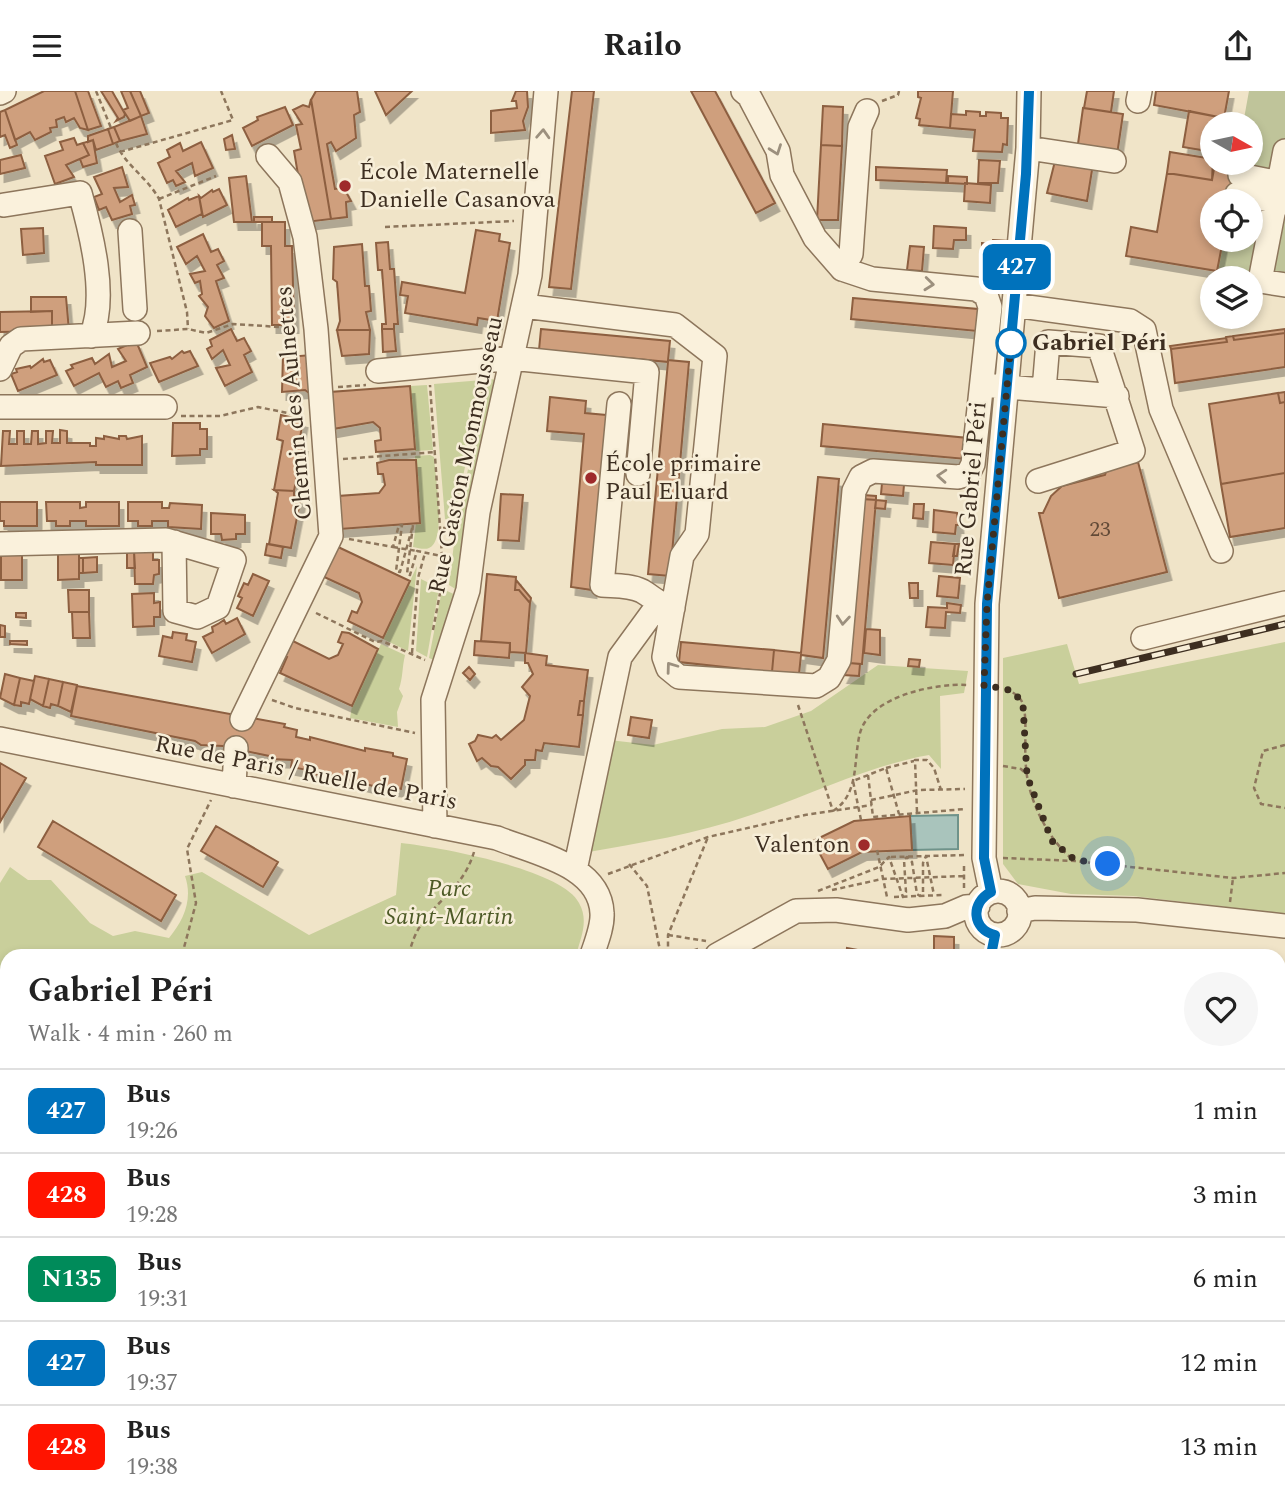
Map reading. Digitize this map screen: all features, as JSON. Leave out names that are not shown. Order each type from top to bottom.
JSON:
[{"type":"street","name":"Rue Gaston Monmousseau","points":[[435,826],[432,701],[468,590],[478,512],[530,275],[546,91]]},
{"type":"street","points":[[524,306],[675,325],[715,355],[697,534],[682,556],[665,606],[663,657],[668,668],[679,677],[799,685],[816,686],[829,678],[839,660],[854,491],[860,477],[873,471],[958,477],[968,474],[973,464],[984,385],[990,307],[986,295],[976,289],[873,279],[842,269],[814,238],[782,175],[778,151],[749,96],[743,91]]},
{"type":"street","name":"Rue Gabriel Péri","points":[[993,945],[988,933],[978,922],[978,898],[984,858],[978,686],[1028,148],[1029,91]]},
{"type":"street","points":[[842,269],[851,254],[860,127],[867,111]]},
{"type":"street","points":[[1028,148],[1114,161]]},
{"type":"street","points":[[1285,151],[1281,193],[1260,281],[1285,285]]},
{"type":"street","name":"Chemin des Aulnettes","points":[[243,719],[252,694],[331,536],[316,328],[305,237],[290,182],[268,156]]},
{"type":"street","points":[[1238,184],[1281,193]]},
{"type":"street","points":[[4,205],[80,193],[91,231],[99,317],[91,335]]},
{"type":"street","points":[[130,231],[135,309]]},
{"type":"street","points":[[95,275],[132,272]]},
{"type":"street","points":[[1014,305],[1130,321],[1144,330],[1161,409],[1221,551]]},
{"type":"street","points":[[0,369],[11,346],[21,339],[138,333]]},
{"type":"street","points":[[1038,481],[1133,451],[1099,346],[1048,342],[1044,390]]},
{"type":"street","points":[[378,371],[428,364],[512,358],[647,372],[638,474]]},
{"type":"street","points":[[984,385],[1117,396]]},
{"type":"street","points":[[619,404],[602,585],[624,586],[643,591],[665,606]]},
{"type":"street","points":[[0,407],[165,407]]},
{"type":"street","points":[[0,544],[174,542],[234,560],[218,607],[197,617],[175,611],[174,542]]},
{"type":"street","points":[[1143,638],[1285,603]]},
{"type":"street","points":[[594,949],[603,915],[584,876],[620,657],[665,606]]},
{"type":"street","name":"Rue de Paris / Ruelle de Paris","points":[[0,739],[224,790],[497,838],[584,876]]},
{"type":"street","points":[[224,790],[236,748]]},
{"type":"street","points":[[728,949],[796,911],[836,910],[908,920],[945,916],[966,907],[978,898],[999,891],[1013,897],[1020,911],[1019,919],[1010,932],[993,945]]},
{"type":"street","points":[[1020,911],[1035,908],[1137,910],[1285,926]]},
{"type":"path","points":[[96,91],[111,128]]},
{"type":"path","points":[[120,152],[233,120],[221,91]]},
{"type":"path","points":[[116,143],[120,152],[151,183],[159,199],[187,312],[188,329]]},
{"type":"path","points":[[159,199],[216,176]]},
{"type":"path","points":[[385,227],[515,221]]},
{"type":"path","points":[[138,333],[188,329],[206,333],[233,324],[316,328]]},
{"type":"path","points":[[428,364],[442,556],[441,588],[433,634]]},
{"type":"path","points":[[320,388],[368,385],[378,371]]},
{"type":"path","points":[[165,407],[171,416],[220,416],[258,407],[323,420]]},
{"type":"path","points":[[326,460],[436,452]]},
{"type":"path","points":[[393,547],[399,525],[402,525],[396,571],[400,572],[413,525],[407,574],[410,575],[417,551]]},
{"type":"path","points":[[331,536],[442,556]]},
{"type":"path","points":[[412,655],[418,578],[425,553]]},
{"type":"path","points":[[297,604],[375,642],[382,641],[403,651]]},
{"type":"path","points":[[799,685],[797,710],[833,811]]},
{"type":"path","points":[[833,811],[846,803],[853,781],[860,730],[882,704],[934,687],[1004,688],[1015,693],[1023,705],[1027,776],[1048,834],[1059,849],[1075,860]]},
{"type":"path","points":[[252,694],[295,708],[418,733],[432,731]]},
{"type":"path","points":[[1285,745],[1263,751],[1254,788],[1261,804],[1285,808]]},
{"type":"path","points":[[853,781],[886,768],[915,760],[927,760],[934,768],[941,790]]},
{"type":"path","points":[[915,760],[918,812]]},
{"type":"path","points":[[996,765],[1021,769],[1027,776]]},
{"type":"path","points":[[886,768],[899,814]]},
{"type":"path","points":[[867,775],[873,817],[965,809]]},
{"type":"path","points":[[853,781],[861,820]]},
{"type":"path","points":[[871,800],[918,790],[966,789]]},
{"type":"path","points":[[184,949],[197,903],[187,849],[224,790]]},
{"type":"path","points":[[584,876],[708,837],[872,805]]},
{"type":"path","points":[[411,949],[420,922],[453,892],[465,876],[478,834]]},
{"type":"path","points":[[668,949],[668,935],[708,837]]},
{"type":"path","points":[[877,850],[886,897]]},
{"type":"path","points":[[879,867],[889,857],[965,855],[964,876],[978,898]]},
{"type":"path","points":[[898,897],[934,895],[926,856]]},
{"type":"path","points":[[920,896],[926,856]]},
{"type":"path","points":[[889,857],[904,897]]},
{"type":"path","points":[[907,857],[917,895],[920,896]]},
{"type":"path","points":[[904,897],[904,860],[907,857]]},
{"type":"path","points":[[996,858],[1075,860],[1233,878],[1285,873]]},
{"type":"path","points":[[629,864],[647,886],[660,949]]},
{"type":"path","points":[[863,883],[882,879],[964,876]]},
{"type":"path","points":[[1229,909],[1233,878]]},
{"type":"green space","points":[[1249,91],[1285,91],[1285,296],[1263,292],[1263,266],[1218,266],[1220,252],[1263,252],[1263,189],[1231,189],[1234,175],[1264,175],[1264,112],[1245,112]]},
{"type":"green space","points":[[487,378],[495,380],[467,509],[457,590],[449,585],[456,527]]},
{"type":"green space","points":[[483,380],[452,521],[445,519],[434,384]]},
{"type":"green space","points":[[427,385],[433,450],[415,451],[410,386]]},
{"type":"green space","points":[[415,456],[434,457],[439,521],[434,543],[423,549],[413,547],[416,523],[420,522]]},
{"type":"green space","points":[[417,566],[408,651],[383,639]]},
{"type":"green space","points":[[421,579],[439,588],[427,657],[416,651]]},
{"type":"green space","points":[[447,591],[456,595],[434,660],[429,658],[441,595]]},
{"type":"green space","points":[[1285,642],[1285,914],[1133,896],[1071,894],[1018,884],[1003,864],[1003,658],[1067,644],[1079,684]]},
{"type":"green space","points":[[381,644],[405,655],[399,689],[403,696],[397,712],[398,727],[350,718],[352,706]]},
{"type":"green space","points":[[878,665],[968,671],[964,693],[940,696],[941,769],[929,755],[906,760],[710,828],[583,853],[609,740],[653,745],[722,729],[765,727],[811,711]]},
{"type":"green space","name":"Parc Saint-Martin","points":[[401,843],[442,849],[498,862],[549,880],[568,891],[579,903],[583,929],[578,949],[0,949],[0,883],[10,867],[28,880],[51,880],[90,923],[113,936],[135,931],[169,938],[186,909],[188,893],[185,876],[202,872],[309,935],[396,895]]},
{"type":"water","points":[[958,815],[958,849],[912,850],[910,816]]},
{"type":"building","points":[[44,91],[75,91],[88,130],[80,128],[74,118],[66,122],[64,117],[56,120],[57,127],[50,128],[51,132],[35,140],[30,132],[15,140],[5,110]]},
{"type":"building","points":[[75,91],[88,91],[101,126],[88,130]]},
{"type":"building","points":[[101,91],[112,91],[125,114],[124,117],[116,121],[118,118]]},
{"type":"building","points":[[121,91],[130,91],[141,116],[130,121],[123,110],[128,108]]},
{"type":"building","points":[[130,91],[140,91],[149,113],[141,116]]},
{"type":"building","points":[[316,91],[357,91],[360,112],[354,115],[356,138],[336,151],[331,142],[327,144],[335,189],[344,188],[351,201],[346,202],[347,217],[331,219],[311,100]]},
{"type":"building","points":[[375,91],[412,91],[386,115]]},
{"type":"building","points":[[516,91],[527,91],[528,107],[523,121],[525,130],[491,133],[491,111],[517,108],[516,101],[512,101]]},
{"type":"building","points":[[572,91],[594,91],[571,289],[549,287]]},
{"type":"building","points":[[691,91],[715,91],[775,203],[756,213]]},
{"type":"building","points":[[918,91],[953,91],[950,128],[919,125],[920,119],[916,118],[921,98],[918,97]]},
{"type":"building","points":[[1087,91],[1114,91],[1111,112],[1084,108]]},
{"type":"building","points":[[1156,91],[1229,91],[1225,112],[1200,114],[1154,105]]},
{"type":"building","points":[[311,99],[331,219],[306,222],[294,151],[301,149],[296,125],[302,124],[293,110],[303,105],[309,107]]},
{"type":"building","points":[[823,106],[843,107],[842,146],[821,145]]},
{"type":"building","points":[[285,107],[293,125],[252,146],[243,128],[258,120],[257,117]]},
{"type":"building","points":[[1083,108],[1123,114],[1117,155],[1077,151]]},
{"type":"building","points":[[5,110],[17,145],[10,148],[5,135],[0,137],[0,112]]},
{"type":"building","points":[[966,111],[980,112],[980,116],[986,116],[986,112],[1001,113],[1001,118],[1008,118],[1007,145],[1003,144],[1002,152],[973,151],[975,130],[950,128],[951,114],[966,115]]},
{"type":"building","points":[[1189,111],[1200,113],[1200,150],[1183,147]]},
{"type":"building","points":[[141,116],[147,134],[120,141],[114,127]]},
{"type":"building","points":[[114,127],[120,141],[113,144],[108,129]]},
{"type":"building","points":[[108,129],[113,144],[96,150],[93,140],[88,142],[88,136]]},
{"type":"building","points":[[232,135],[235,149],[226,150],[224,139]]},
{"type":"building","points":[[74,138],[77,145],[83,143],[89,155],[66,165],[74,177],[55,184],[45,156],[63,150],[60,142]]},
{"type":"building","points":[[93,140],[97,163],[83,167],[80,159],[89,155],[83,143]]},
{"type":"building","points":[[201,142],[213,168],[195,176],[192,163],[176,171],[185,182],[176,186],[173,180],[167,183],[158,163],[170,157],[167,150],[180,143],[183,151]]},
{"type":"building","points":[[821,145],[842,146],[838,220],[817,220]]},
{"type":"building","points":[[1170,152],[1200,157],[1200,175],[1212,175],[1212,180],[1167,173]]},
{"type":"building","points":[[21,155],[25,168],[0,174],[0,160]]},
{"type":"building","points":[[979,160],[1000,161],[998,183],[978,183]]},
{"type":"building","points":[[1055,161],[1093,164],[1087,201],[1047,193]]},
{"type":"building","points":[[122,167],[128,187],[114,188],[120,202],[132,195],[135,205],[130,206],[132,214],[112,220],[106,207],[99,210],[94,197],[102,194],[94,177]]},
{"type":"building","points":[[876,167],[947,170],[946,183],[876,180]]},
{"type":"building","points":[[1167,173],[1212,180],[1213,175],[1233,175],[1231,189],[1200,189],[1200,252],[1221,252],[1218,266],[1200,266],[1200,268],[1126,256],[1131,227],[1157,232]]},
{"type":"building","points":[[246,176],[252,222],[234,222],[229,178]]},
{"type":"building","points":[[948,176],[967,177],[967,184],[948,183]]},
{"type":"building","points":[[965,183],[991,185],[990,203],[964,201]]},
{"type":"building","points":[[219,189],[227,205],[203,217],[199,196],[201,198],[212,190],[213,192]]},
{"type":"building","points":[[199,196],[202,214],[176,227],[168,210],[188,198],[189,200]]},
{"type":"building","points":[[254,217],[272,217],[272,222],[254,222]]},
{"type":"building","points":[[262,222],[285,222],[285,246],[292,246],[294,325],[272,325],[271,246],[262,246]]},
{"type":"building","points":[[934,226],[966,228],[966,240],[954,240],[953,249],[933,248]]},
{"type":"building","points":[[43,228],[44,253],[23,255],[21,229]]},
{"type":"building","points":[[476,230],[500,234],[499,241],[510,243],[497,321],[478,318],[477,325],[405,313],[408,296],[400,295],[402,282],[465,293]]},
{"type":"building","points":[[203,234],[211,252],[218,249],[224,261],[217,265],[224,278],[216,281],[229,321],[214,328],[205,316],[208,307],[199,296],[202,294],[200,281],[195,283],[190,274],[205,271],[197,256],[186,264],[177,247]]},
{"type":"building","points":[[993,240],[1009,241],[1008,254],[992,253]]},
{"type":"building","points":[[388,242],[390,269],[394,269],[398,324],[394,324],[394,329],[382,329],[382,324],[386,324],[382,270],[378,270],[376,243]]},
{"type":"building","points":[[982,243],[992,244],[992,253],[982,252]]},
{"type":"building","points":[[362,244],[365,286],[369,286],[371,311],[366,312],[370,330],[337,330],[340,321],[337,282],[333,279],[334,247]]},
{"type":"building","points":[[910,246],[924,247],[922,271],[907,270]]},
{"type":"building","points":[[31,297],[66,297],[69,331],[52,331],[52,311],[31,312]]},
{"type":"building","points":[[853,298],[978,309],[977,331],[851,319]]},
{"type":"building","points":[[52,311],[52,331],[0,332],[0,312]]},
{"type":"building","points":[[231,329],[237,341],[244,338],[251,351],[244,355],[252,372],[225,386],[216,368],[230,365],[223,350],[212,359],[207,349],[212,346],[210,340]]},
{"type":"building","points":[[382,329],[394,329],[396,351],[383,352]]},
{"type":"building","points":[[541,329],[670,341],[668,360],[689,362],[670,576],[648,574],[668,362],[539,350]]},
{"type":"building","points":[[1285,329],[1285,333],[1234,340],[1233,336]]},
{"type":"building","points":[[337,330],[370,330],[369,354],[342,356]]},
{"type":"building","points":[[1285,333],[1285,367],[1175,383],[1171,349],[1227,342],[1226,337],[1233,336],[1234,340]]},
{"type":"building","points":[[1226,338],[1227,342],[1171,349],[1170,346]]},
{"type":"building","points":[[136,341],[147,367],[130,375],[133,383],[121,388],[118,381],[106,387],[99,373],[74,386],[66,371],[73,368],[71,365],[92,358],[95,364],[109,354],[112,367],[126,361],[118,349]]},
{"type":"building","points":[[182,351],[190,351],[198,366],[159,382],[150,363],[170,357],[172,359]]},
{"type":"building","points":[[283,354],[288,357],[311,355],[309,393],[305,390],[282,392]]},
{"type":"building","points":[[43,359],[44,362],[50,360],[57,375],[18,391],[11,374],[17,372],[16,369],[31,368]]},
{"type":"building","points":[[410,386],[415,449],[376,452],[375,441],[381,440],[380,428],[373,422],[333,429],[330,392]]},
{"type":"building","points":[[1285,392],[1285,402],[1280,403],[1278,393]]},
{"type":"building","points":[[1278,393],[1280,403],[1285,402],[1285,473],[1221,484],[1209,404]]},
{"type":"building","name":"École primaire Paul Eluard","points":[[550,397],[586,401],[585,413],[618,416],[606,426],[592,590],[571,587],[584,434],[547,431]]},
{"type":"building","points":[[281,415],[303,420],[299,444],[303,444],[294,491],[274,490],[283,441],[277,439]]},
{"type":"building","points":[[173,423],[200,423],[200,429],[207,429],[207,449],[200,449],[200,455],[172,456]]},
{"type":"building","points":[[823,424],[968,438],[966,459],[821,446]]},
{"type":"building","points":[[60,430],[67,431],[67,443],[90,443],[90,446],[96,446],[96,438],[104,439],[104,436],[119,439],[119,436],[126,436],[127,439],[142,436],[142,465],[96,465],[96,462],[1,466],[3,431],[10,431],[9,444],[17,444],[17,431],[24,431],[24,444],[31,444],[32,431],[38,431],[38,444],[46,443],[46,431],[53,431],[52,443],[60,443]]},
{"type":"building","points":[[416,460],[420,523],[340,529],[338,496],[379,493],[385,485],[383,474],[378,474],[377,463]]},
{"type":"building","points":[[1138,462],[1167,572],[1059,598],[1039,513],[1043,513],[1051,496],[1062,486],[1105,475],[1107,469]]},
{"type":"building","points":[[1107,469],[1105,475],[1070,483]]},
{"type":"building","points":[[1285,473],[1285,528],[1230,537],[1221,484]]},
{"type":"building","points":[[818,477],[839,479],[823,658],[801,655],[799,674],[772,672],[774,650],[801,653]]},
{"type":"building","points":[[882,483],[904,485],[903,496],[881,494]]},
{"type":"building","points":[[274,490],[294,491],[294,496],[301,497],[291,548],[269,544],[278,493]]},
{"type":"building","points":[[501,494],[523,495],[519,541],[498,540]]},
{"type":"building","points":[[863,495],[876,496],[876,500],[862,499]]},
{"type":"building","points":[[862,499],[876,500],[862,664],[849,663]]},
{"type":"building","points":[[876,500],[886,501],[885,509],[875,508]]},
{"type":"building","points":[[0,502],[37,502],[37,526],[4,526],[4,521],[0,521]]},
{"type":"building","points":[[46,502],[80,502],[80,508],[86,507],[86,502],[119,502],[119,526],[86,526],[86,521],[70,521],[70,526],[56,526],[56,521],[47,521]]},
{"type":"building","points":[[128,502],[162,502],[162,508],[169,508],[170,503],[202,505],[201,529],[168,527],[168,521],[152,521],[152,526],[138,526],[138,521],[128,521]]},
{"type":"building","points":[[914,504],[924,504],[923,519],[913,518]]},
{"type":"building","points":[[934,510],[957,513],[959,525],[956,525],[955,534],[933,532]]},
{"type":"building","points":[[211,513],[245,515],[245,534],[236,534],[236,539],[222,540],[221,534],[211,534]]},
{"type":"building","points":[[931,542],[955,544],[953,565],[929,563]]},
{"type":"building","points":[[267,544],[283,547],[281,558],[265,555]]},
{"type":"building","points":[[955,544],[959,544],[957,556],[953,556]]},
{"type":"building","points":[[336,546],[410,581],[383,638],[348,621],[352,611],[357,613],[362,602],[359,593],[322,576]]},
{"type":"building","points":[[58,551],[79,551],[79,579],[58,580]]},
{"type":"building","points":[[127,551],[134,551],[135,568],[127,568]]},
{"type":"building","points":[[134,551],[153,551],[153,560],[159,560],[159,574],[154,575],[153,584],[135,584]]},
{"type":"building","points":[[1,552],[22,552],[22,580],[1,580]]},
{"type":"building","points":[[97,557],[97,572],[83,573],[83,558]]},
{"type":"building","points":[[79,558],[83,558],[83,573],[79,573]]},
{"type":"building","points":[[253,574],[269,581],[253,616],[237,608],[242,598],[238,596],[244,583],[248,585]]},
{"type":"building","points":[[487,574],[516,577],[515,590],[519,590],[530,603],[526,653],[510,652],[510,643],[481,641]]},
{"type":"building","points":[[939,576],[960,578],[958,598],[937,596]]},
{"type":"building","points":[[516,580],[531,598],[530,603],[519,590],[515,590]]},
{"type":"building","points":[[909,583],[918,583],[918,598],[910,598]]},
{"type":"building","points":[[68,590],[89,590],[89,612],[69,612]]},
{"type":"building","points":[[154,593],[154,603],[160,602],[160,617],[154,617],[154,626],[133,627],[132,594]]},
{"type":"building","points":[[947,603],[961,605],[960,613],[946,612],[945,628],[926,627],[928,607],[947,608]]},
{"type":"building","points":[[72,612],[89,612],[90,638],[73,638]]},
{"type":"building","points":[[16,613],[26,613],[26,618],[16,617]]},
{"type":"building","points":[[237,618],[245,634],[212,653],[203,637],[213,632],[212,627],[224,620],[226,624]]},
{"type":"building","points":[[0,625],[5,626],[5,637],[0,637]]},
{"type":"building","points":[[866,629],[880,630],[880,655],[864,653]]},
{"type":"building","points":[[173,632],[187,634],[186,640],[196,642],[192,662],[159,656],[163,636],[172,638]]},
{"type":"building","points":[[342,632],[378,649],[352,706],[280,673],[287,657],[283,655],[293,641],[329,659],[338,655],[343,644],[338,642]]},
{"type":"building","points":[[10,641],[27,641],[27,645],[10,644]]},
{"type":"building","points":[[475,641],[510,643],[509,658],[474,655]]},
{"type":"building","points":[[681,642],[774,650],[772,672],[679,662]]},
{"type":"building","points":[[525,653],[547,656],[546,665],[588,670],[584,701],[580,701],[578,715],[583,715],[579,747],[544,743],[542,751],[536,750],[535,760],[525,760],[525,765],[511,779],[482,758],[477,761],[469,744],[475,741],[478,735],[492,738],[496,735],[501,740],[524,720],[530,696],[522,687],[533,674],[528,663],[525,663]]},
{"type":"building","points":[[909,659],[920,660],[919,667],[908,666]]},
{"type":"building","points":[[849,663],[860,664],[859,676],[843,675]]},
{"type":"building","points":[[469,667],[475,674],[470,680],[463,673]]},
{"type":"building","points":[[5,674],[20,678],[14,705],[0,698]]},
{"type":"building","points":[[35,676],[49,679],[43,706],[30,699]]},
{"type":"building","points":[[20,678],[34,681],[29,704],[21,702],[21,706],[14,705]]},
{"type":"building","points":[[49,679],[63,682],[58,706],[51,704],[50,708],[43,706]]},
{"type":"building","points":[[63,682],[77,685],[71,712],[58,706]]},
{"type":"building","points":[[77,686],[285,724],[284,727],[297,730],[296,737],[310,740],[310,737],[365,751],[365,748],[393,753],[393,756],[407,759],[401,789],[373,786],[323,773],[314,775],[313,771],[291,767],[292,760],[271,759],[269,756],[223,746],[201,745],[195,741],[71,716]]},
{"type":"building","points":[[580,701],[584,701],[583,715],[578,715]]},
{"type":"building","points":[[631,717],[652,720],[649,738],[628,735]]},
{"type":"building","points":[[0,763],[26,778],[0,822]]},
{"type":"building","name":"Valenton","points":[[910,816],[912,850],[862,852],[828,869],[813,841],[854,821]]},
{"type":"building","points":[[53,821],[176,895],[161,921],[38,847]]},
{"type":"building","points":[[216,826],[278,862],[263,887],[201,851]]},
{"type":"building","points":[[934,936],[954,937],[954,949],[934,949]]},
{"type":"railway","points":[[1076,674],[1285,624]]},
{"type":"bus line","name":"427","points":[[992,949],[995,935],[981,928],[976,915],[979,901],[991,892],[984,858],[987,604],[1026,174],[1029,91]]},
{"type":"place","name":"École Maternelle Danielle Casanova","points":[[345,186]]},
{"type":"place","name":"Gabriel Péri","points":[[1011,343]]},
{"type":"place","name":"École primaire Paul Eluard","points":[[591,478]]},
{"type":"place","name":"Valenton","points":[[864,845]]},
{"type":"route","points":[[1011,343],[1012,332],[987,604],[984,686],[1004,688],[1015,693],[1023,705],[1027,776],[1052,841],[1075,860],[1108,864]]}]
